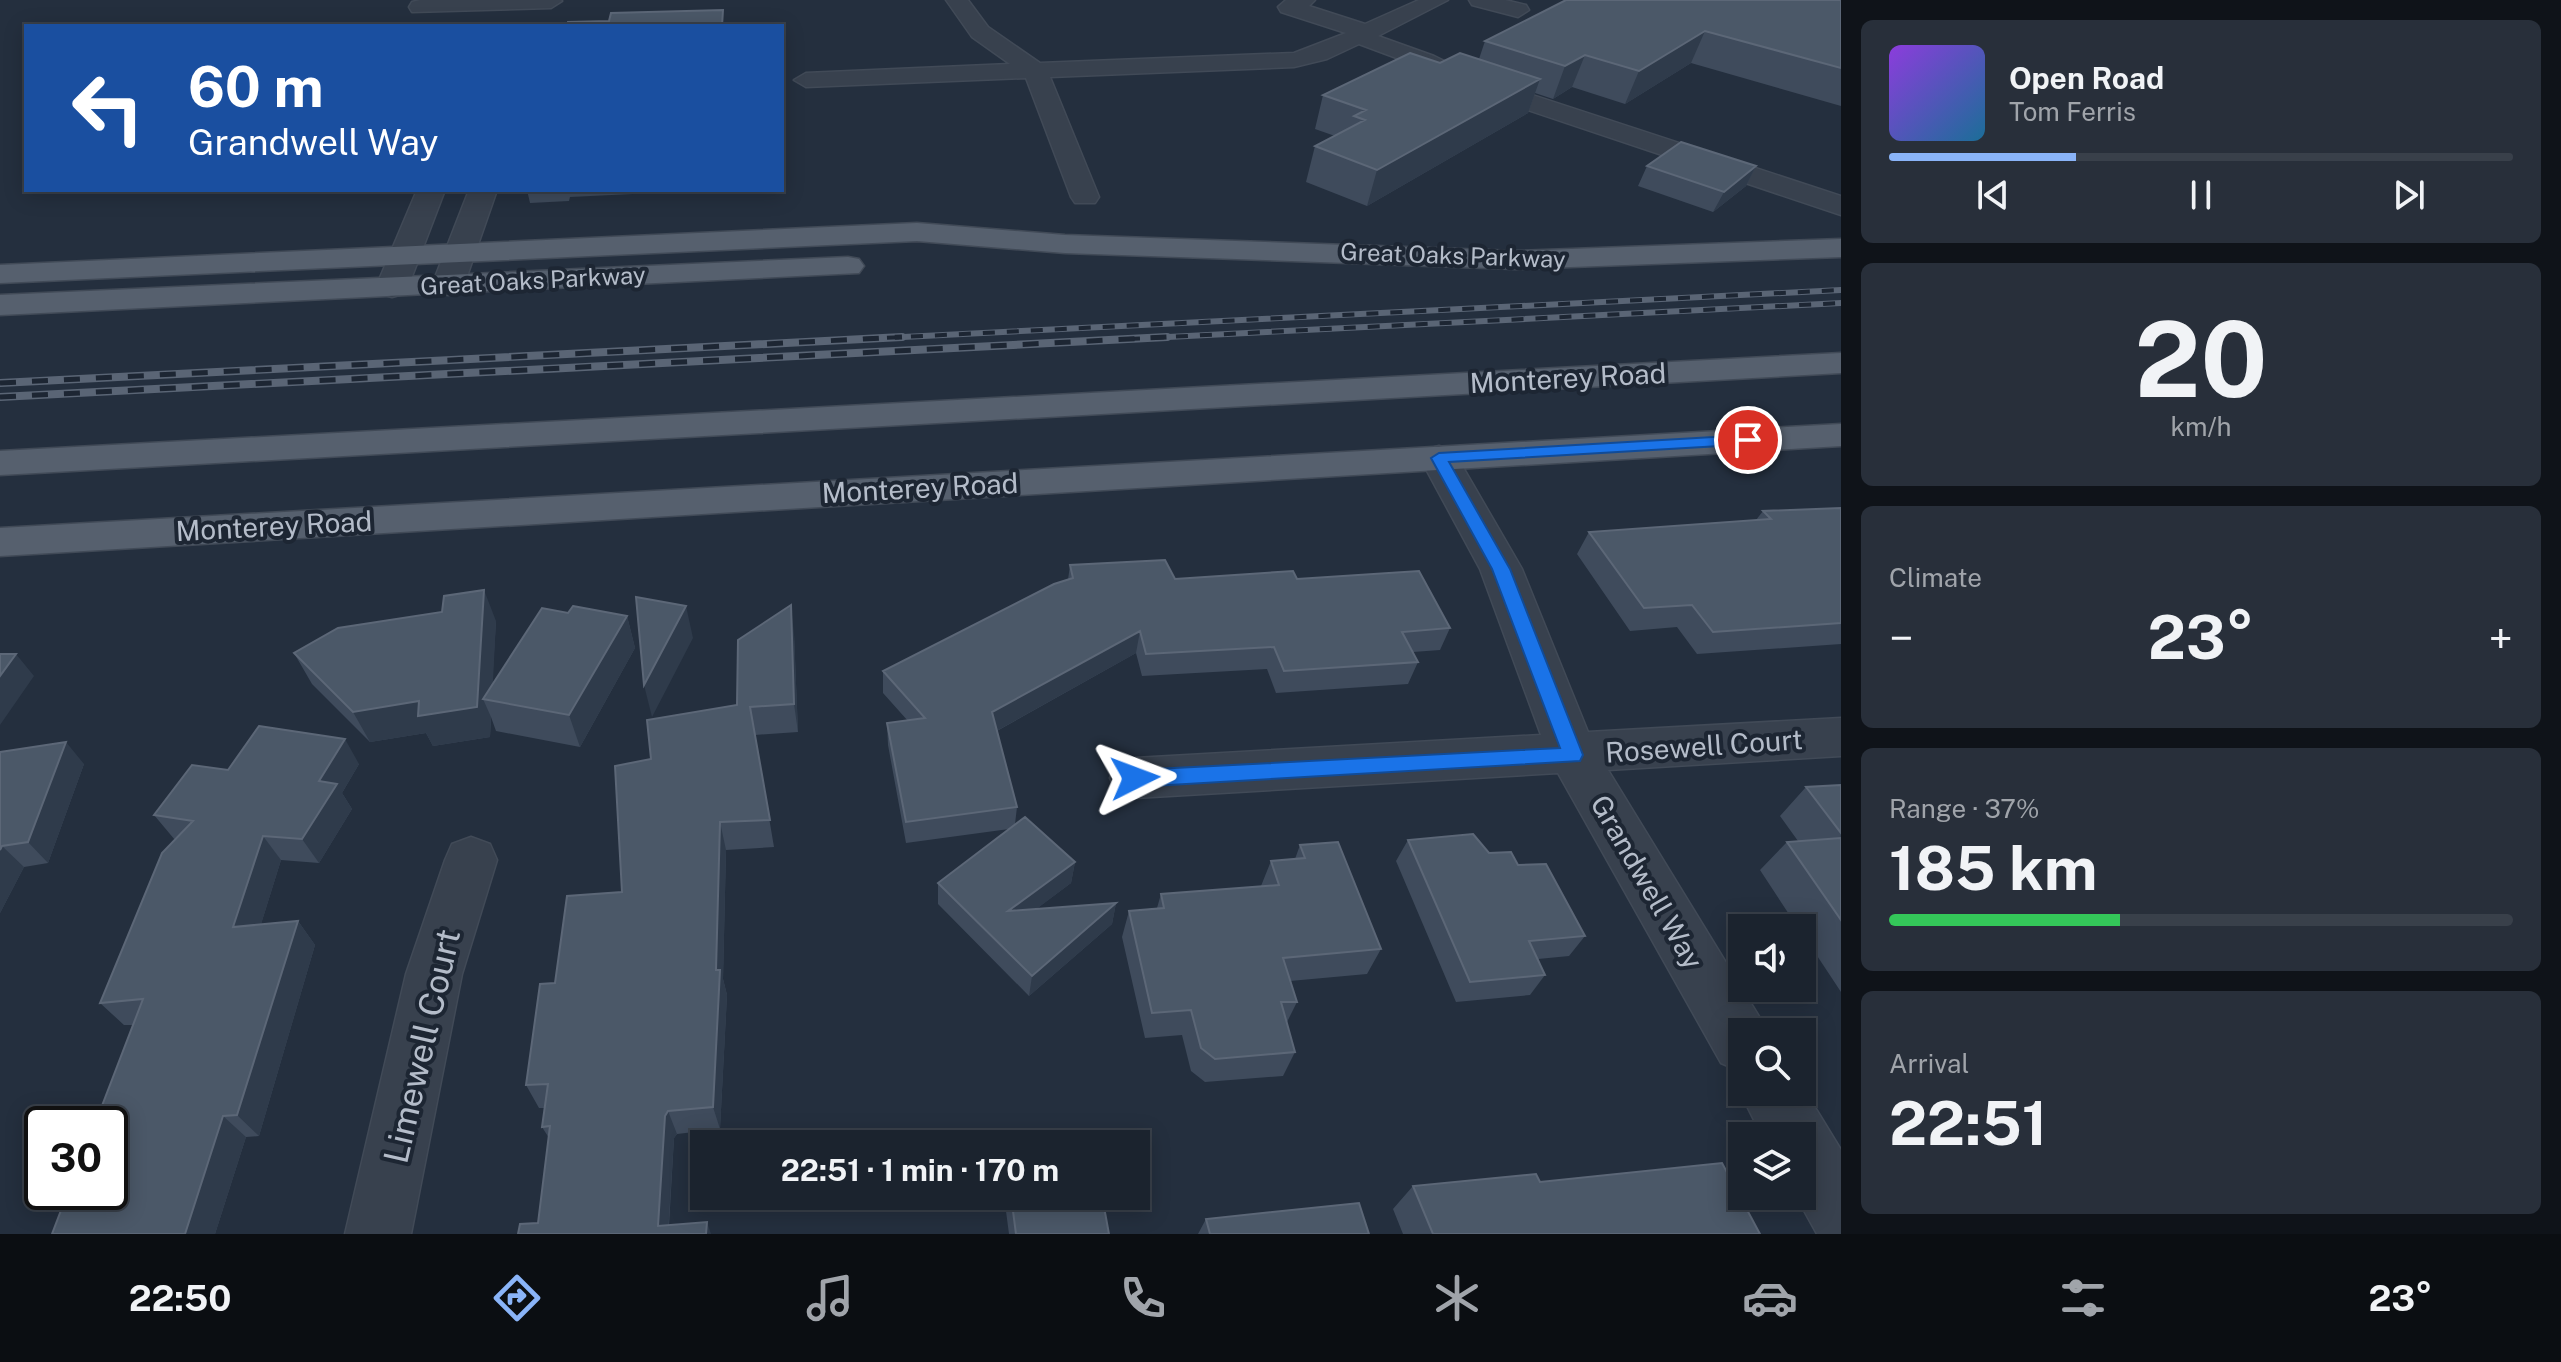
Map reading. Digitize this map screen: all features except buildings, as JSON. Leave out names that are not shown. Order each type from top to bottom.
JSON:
[{"type":"main road","name":"Great Oaks Parkway","points":[[0,274],[917,232],[1065,244],[1516,260],[1841,248]]},
{"type":"main road","name":"Great Oaks Parkway","points":[[0,305],[901,264],[1065,244]]},
{"type":"main road","name":"Monterey Road","points":[[0,463],[1841,363]]},
{"type":"main road","name":"Monterey Road","points":[[0,542],[1841,435]]},
{"type":"street","points":[[420,7],[551,0],[543,24]]},
{"type":"street","points":[[957,0],[974,27],[1035,71],[1085,197]]},
{"type":"street","points":[[1304,0],[1289,7],[1362,34],[1468,82],[1841,206]]},
{"type":"street","points":[[806,80],[1294,60],[1437,0]]},
{"type":"street","points":[[1480,0],[1518,10]]},
{"type":"street","points":[[500,24],[510,1]]},
{"type":"street","points":[[392,287],[430,192]]},
{"type":"street","points":[[448,285],[482,192]]},
{"type":"street","name":"Grandwell Way","points":[[1439,458],[1501,569],[1573,755],[1728,1019]]},
{"type":"street","name":"Rosewell Court","points":[[1135,778],[1573,755],[1841,737]]},
{"type":"street","name":"Limewell Court","points":[[378,1234],[434,974],[471,860]]},
{"type":"street","points":[[1816,1169],[1841,1212]]},
{"type":"railway","points":[[863,339],[1841,290]]},
{"type":"railway","points":[[1134,339],[1841,303]]},
{"type":"railway","points":[[0,383],[902,337]]},
{"type":"railway","points":[[1134,339],[1167,337]]},
{"type":"railway","points":[[1128,339],[1134,339]]},
{"type":"railway","points":[[0,397],[1134,339]]},
{"type":"route","points":[[1135,778],[1573,755],[1501,569],[1439,458],[1748,440]]}]
